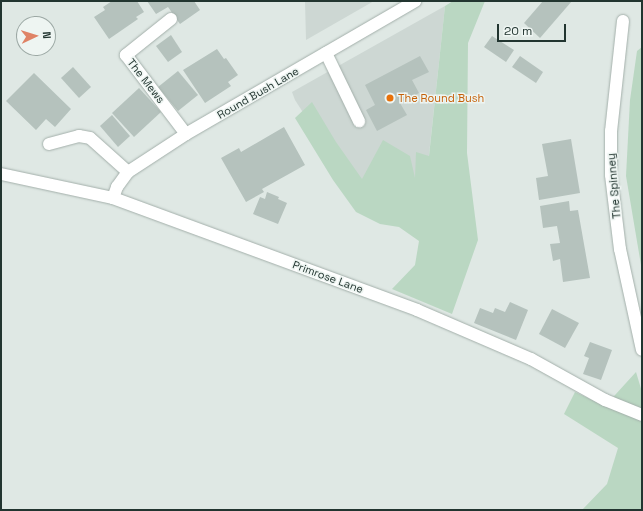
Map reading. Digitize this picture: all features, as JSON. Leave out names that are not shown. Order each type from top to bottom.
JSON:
[{"type":"street","name":"Round Bush Lane","points":[[113,198],[117,187],[128,172],[186,134],[415,1]]},
{"type":"street","name":"The Mews","points":[[171,18],[126,55],[186,134]]},
{"type":"street","name":"The Spinney","points":[[623,21],[611,131],[611,174],[620,249],[642,350]]},
{"type":"street","points":[[326,53],[359,121]]},
{"type":"street","points":[[49,144],[79,136],[90,138],[128,172]]},
{"type":"street","name":"Primrose Lane","points":[[1,174],[113,198],[417,310],[531,359],[605,400],[642,416]]},
{"type":"shaded area","points":[[305,1],[374,1],[306,40]]},
{"type":"shaded area","points":[[445,6],[421,229],[366,210],[295,100],[292,92]]},
{"type":"green space","points":[[453,1],[485,1],[468,43],[467,153],[478,240],[452,314],[392,289],[415,265],[419,241],[399,227],[380,224],[356,212],[333,180],[295,118],[312,102],[336,142],[362,179],[383,140],[410,156],[415,178],[416,152],[429,156],[445,6]]},
{"type":"green space","points":[[642,47],[642,271],[626,176],[630,100],[637,51]]},
{"type":"green space","points":[[636,372],[642,392],[642,510],[582,510],[607,484],[618,448],[564,414],[575,392],[605,406]]},
{"type":"building","points":[[112,1],[137,1],[144,12],[136,17],[138,19],[109,39],[94,17],[105,10],[103,7]]},
{"type":"building","points":[[147,1],[194,1],[200,10],[180,24],[168,7],[156,14]]},
{"type":"building","points":[[543,1],[572,1],[540,38],[524,23]]},
{"type":"building","points":[[171,35],[182,52],[168,62],[156,46]]},
{"type":"building","points":[[492,36],[514,50],[506,62],[484,47]]},
{"type":"building","points":[[217,49],[224,59],[226,58],[238,75],[228,82],[231,86],[205,103],[183,70]]},
{"type":"building","name":"The Round Bush","points":[[420,56],[429,72],[412,80],[419,93],[400,103],[407,115],[377,131],[366,110],[375,105],[365,85]]},
{"type":"building","points":[[520,56],[543,72],[536,83],[512,67]]},
{"type":"building","points":[[73,67],[91,87],[79,98],[61,78]]},
{"type":"building","points":[[178,71],[198,95],[178,111],[158,87]]},
{"type":"building","points":[[34,73],[71,109],[55,127],[46,119],[36,130],[6,101]]},
{"type":"building","points":[[139,88],[161,112],[134,137],[112,113]]},
{"type":"building","points":[[112,115],[130,136],[118,147],[100,126]]},
{"type":"building","points":[[284,127],[305,165],[262,189],[264,192],[246,202],[221,158],[239,148],[241,152]]},
{"type":"building","points":[[571,139],[580,193],[539,200],[536,178],[548,176],[542,144]]},
{"type":"building","points":[[267,192],[279,197],[278,199],[287,203],[278,224],[253,214],[260,197],[265,199]]},
{"type":"building","points":[[569,201],[570,211],[578,210],[590,278],[563,282],[560,259],[553,261],[550,244],[560,243],[557,226],[543,228],[540,206]]},
{"type":"building","points":[[510,302],[528,310],[516,340],[474,323],[480,308],[493,313],[495,308],[505,312]]},
{"type":"building","points":[[552,309],[579,323],[565,348],[539,334]]},
{"type":"building","points":[[590,342],[612,350],[601,380],[583,374],[589,358],[584,356]]},
{"type":"place","name":"The Round Bush","points":[[390,98]]}]
